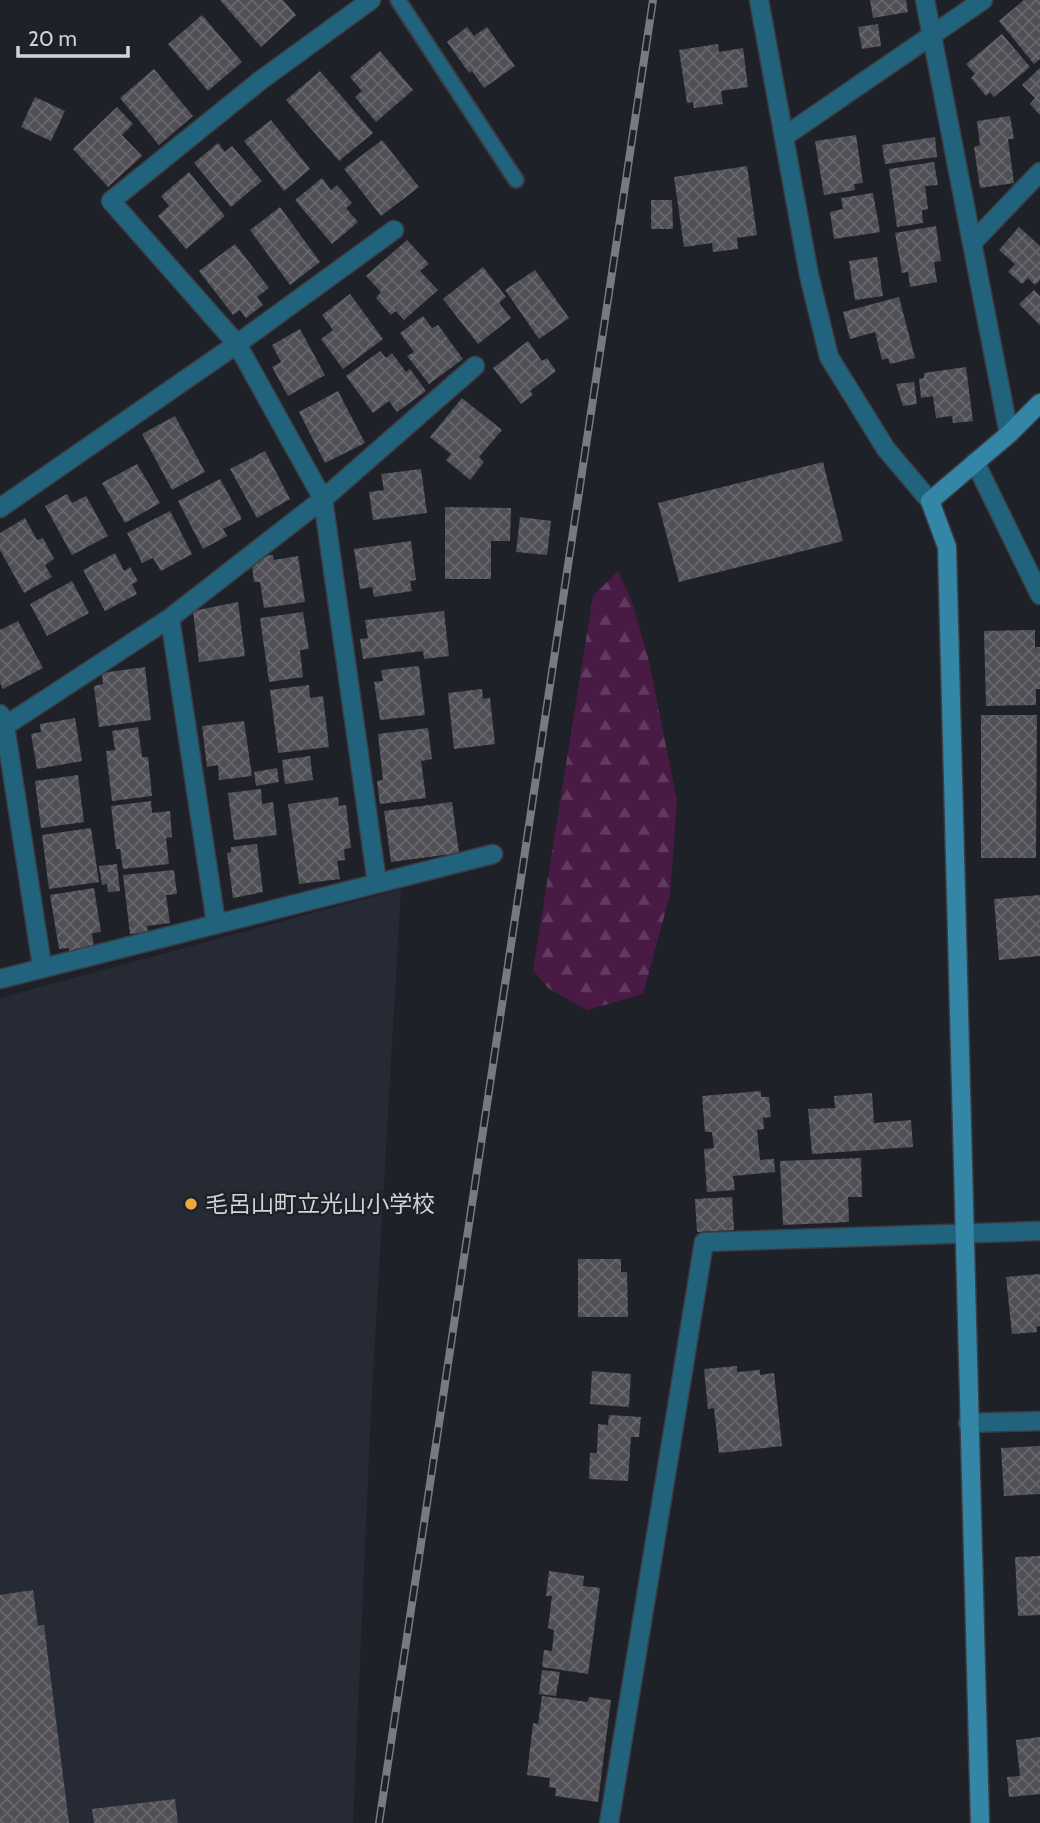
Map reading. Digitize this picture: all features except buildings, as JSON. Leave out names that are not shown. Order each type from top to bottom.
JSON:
[{"type":"street","points":[[371,0],[261,80],[111,201],[237,344],[323,499],[340,603],[377,883]]},
{"type":"street","points":[[759,0],[809,275],[829,357],[886,449],[930,501],[947,547],[980,1823]]},
{"type":"street","points":[[925,0],[1009,434]]},
{"type":"street","points":[[785,136],[983,0]]},
{"type":"street","points":[[973,242],[1040,172]]},
{"type":"street","points":[[0,508],[237,344],[394,230]]},
{"type":"street","points":[[42,966],[3,720],[170,618],[323,499],[475,366]]},
{"type":"street","points":[[930,501],[1009,434],[1040,403]]},
{"type":"street","points":[[975,462],[1040,595]]},
{"type":"street","points":[[170,618],[216,923]]},
{"type":"street","points":[[0,979],[42,966],[493,855]]},
{"type":"street","points":[[610,1823],[704,1242],[1040,1231]]},
{"type":"street","points":[[968,1423],[1040,1421]]},
{"type":"lane","points":[[398,0],[516,180]]},
{"type":"shaded area","name":"毛呂山町立光山小学校","points":[[401,889],[371,1410],[353,1823],[0,1823],[0,998]]},
{"type":"green space","points":[[618,571],[632,602],[649,661],[677,801],[670,895],[643,994],[587,1010],[548,988],[533,970],[593,596]]},
{"type":"railway","points":[[379,1823],[653,0]]},
{"type":"place","name":"毛呂山町立光山小学校","points":[[191,1204]]}]
